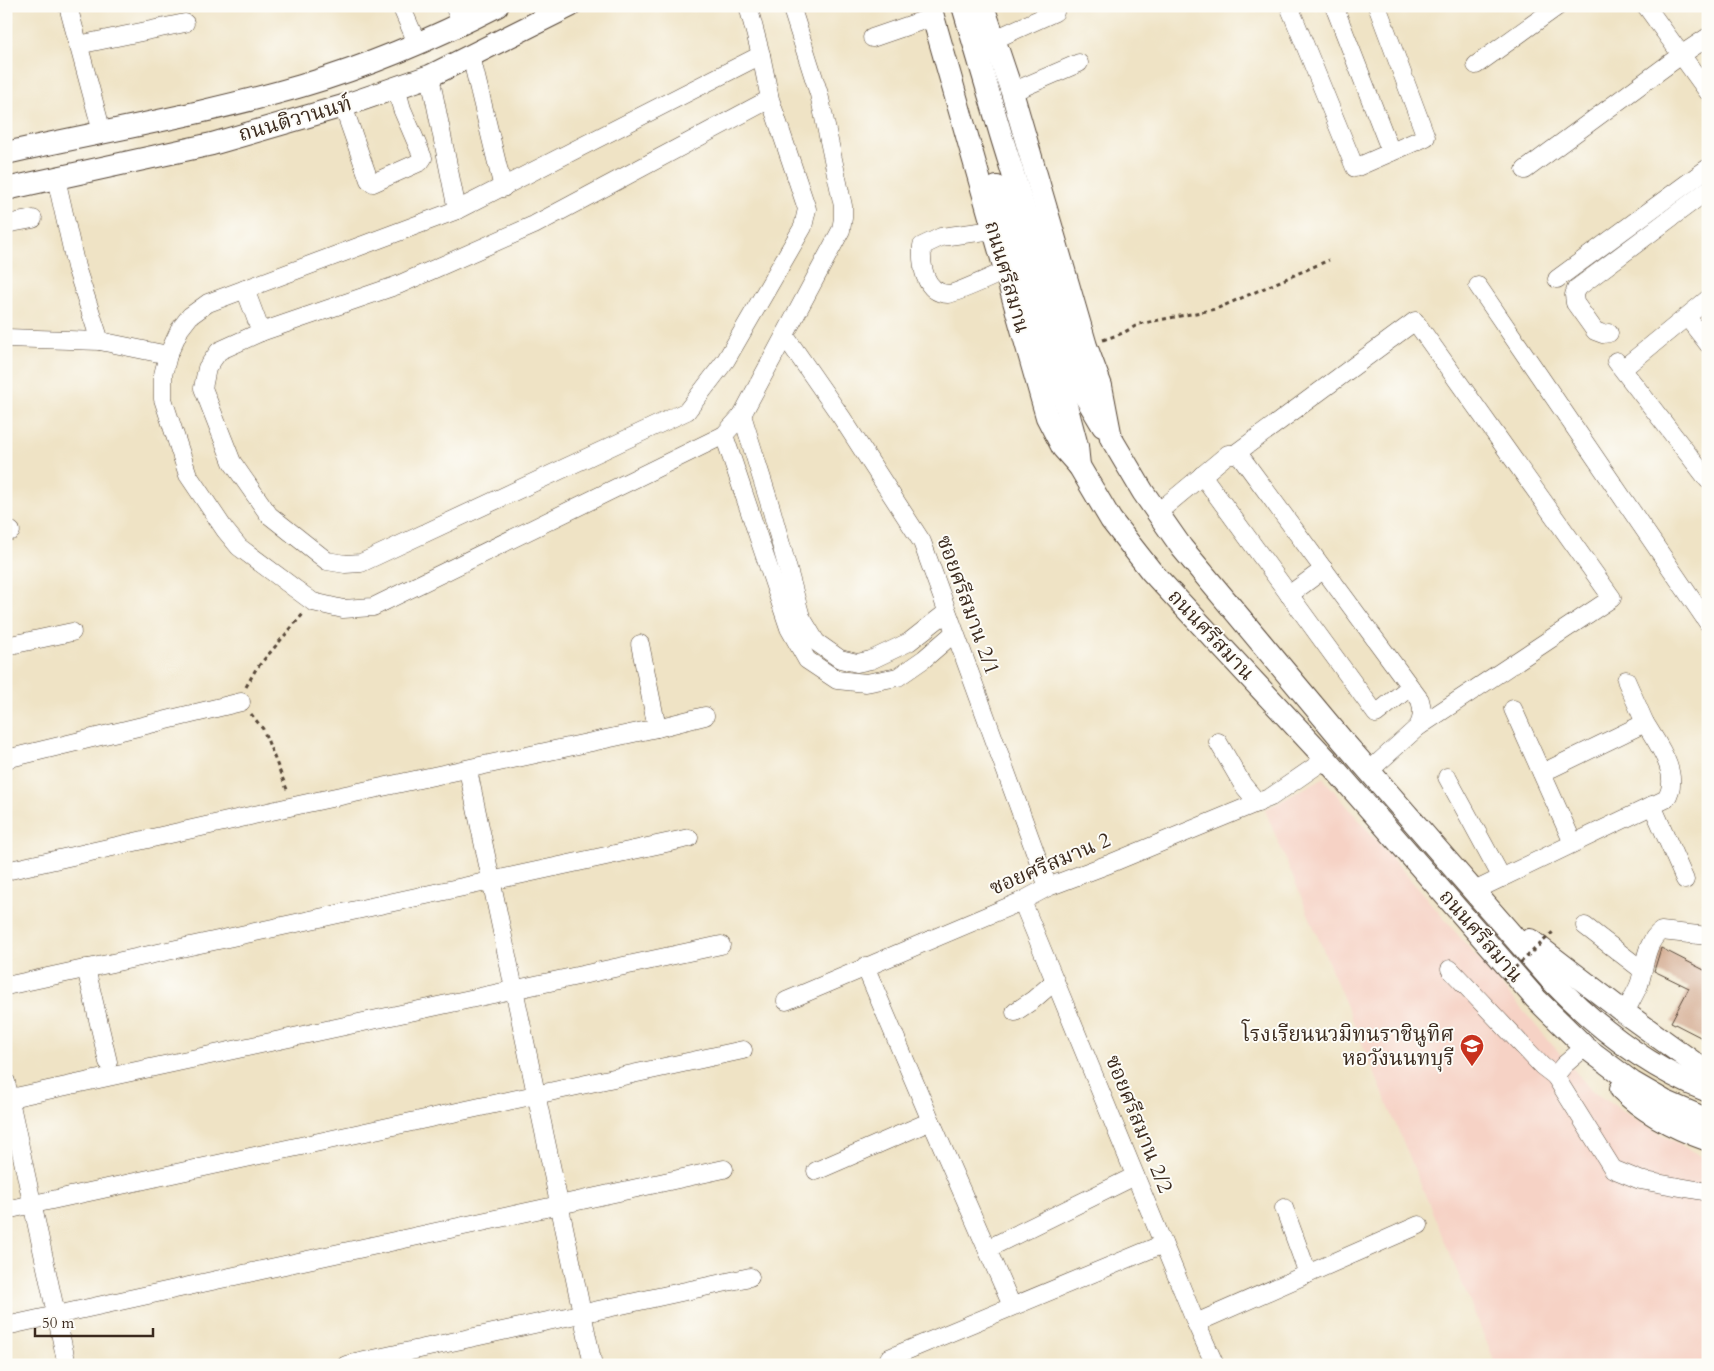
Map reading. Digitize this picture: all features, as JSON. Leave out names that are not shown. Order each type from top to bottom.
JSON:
[{"type":"main road","name":"ถนนติวานนท์","points":[[6,153],[237,103],[302,86],[366,64],[418,43],[458,15],[498,6]]},
{"type":"main road","name":"ถนนติวานนท์","points":[[6,189],[212,144],[344,106],[430,76],[570,6]]},
{"type":"main road","points":[[963,6],[992,137],[1041,329],[1077,446],[1079,466]]},
{"type":"main road","name":"ถนนศรีสมาน","points":[[983,6],[1012,92],[1086,346],[1101,386],[1111,438],[1158,512],[1189,555],[1369,771],[1552,980],[1602,1028],[1652,1064],[1708,1091]]},
{"type":"main road","points":[[936,10],[992,137],[1078,384],[1111,438]]},
{"type":"main road","name":"ถนนศรีสมาน","points":[[936,10],[994,230],[1047,417],[1063,448],[1079,466],[1111,520],[1151,571],[1326,759],[1536,999],[1593,1054],[1632,1083],[1656,1097],[1708,1120]]},
{"type":"main road","points":[[1492,911],[1625,1013],[1708,1073]]},
{"type":"main road","points":[[1593,1054],[1629,1097],[1657,1117],[1708,1140]]},
{"type":"street","points":[[68,6],[102,132]]},
{"type":"street","points":[[401,6],[418,43]]},
{"type":"street","points":[[748,6],[770,99],[806,210],[805,218],[803,226],[726,360],[687,410],[362,563],[345,564],[327,561],[269,515],[232,462],[203,388],[206,368],[218,351],[261,332],[398,285],[534,225],[770,99]]},
{"type":"street","points":[[761,55],[457,210],[208,303],[190,316],[180,329],[168,355],[163,375],[163,399],[188,475],[225,530],[239,547],[313,602],[342,609],[373,607],[724,435],[742,416],[841,230],[844,218],[819,94],[790,6]]},
{"type":"street","points":[[1289,6],[1354,168],[1426,137],[1376,6]]},
{"type":"street","points":[[1334,6],[1391,152]]},
{"type":"street","points":[[1476,65],[1558,6]]},
{"type":"street","points":[[1646,6],[1708,92]]},
{"type":"street","points":[[872,38],[936,10]]},
{"type":"street","points":[[993,40],[1056,12]]},
{"type":"street","points":[[78,45],[185,23]]},
{"type":"street","points":[[1525,170],[1708,36]]},
{"type":"street","points":[[470,56],[503,188]]},
{"type":"street","points":[[1012,92],[1079,64]]},
{"type":"street","points":[[430,76],[457,210]]},
{"type":"street","points":[[344,106],[369,180],[374,183],[420,162],[423,158],[402,109],[396,87]]},
{"type":"street","points":[[1558,279],[1708,168]]},
{"type":"street","points":[[56,178],[76,267],[100,341]]},
{"type":"street","points":[[1609,333],[1603,334],[1595,331],[1575,303],[1576,289],[1708,190]]},
{"type":"street","points":[[6,224],[34,219]]},
{"type":"street","points":[[994,230],[941,237],[922,246],[921,262],[923,271],[928,283],[937,292],[950,294],[1006,271]]},
{"type":"street","points":[[1478,286],[1708,623]]},
{"type":"street","points":[[245,289],[261,332]]},
{"type":"street","points":[[1708,299],[1687,317],[1620,364],[1708,480]]},
{"type":"street","points":[[1687,317],[1706,338]]},
{"type":"street","points":[[1235,454],[1415,321],[1612,598],[1418,727],[1369,771]]},
{"type":"street","name":"ซอยศรีสมาน 2/1","points":[[785,336],[842,418],[922,542],[1048,887]]},
{"type":"street","points":[[6,338],[100,341],[168,355]]},
{"type":"street","points":[[742,416],[771,508],[788,601],[788,628],[807,660],[837,680],[866,683],[898,677],[924,659],[954,633]]},
{"type":"street","points":[[724,435],[788,601],[801,617],[816,642],[840,659],[858,663],[871,660],[909,642],[947,612]]},
{"type":"street","points":[[1158,512],[1228,454],[1242,457],[1420,700],[1422,718],[1418,727]]},
{"type":"street","points":[[1202,475],[1376,714],[1410,687]]},
{"type":"street","points":[[1289,595],[1324,569]]},
{"type":"street","points":[[6,646],[72,632]]},
{"type":"street","points":[[640,644],[657,728]]},
{"type":"street","points":[[1474,891],[1666,799],[1670,793],[1671,779],[1662,752],[1645,723],[1626,680]]},
{"type":"street","points":[[6,759],[241,702]]},
{"type":"street","points":[[1513,709],[1573,843]]},
{"type":"street","points":[[6,871],[705,716]]},
{"type":"street","points":[[1542,773],[1645,723]]},
{"type":"street","points":[[1218,742],[1242,785],[1258,803]]},
{"type":"street","name":"ซอยศรีสมาน 2","points":[[786,1001],[1022,901],[1048,887],[1258,803],[1271,797],[1326,759]]},
{"type":"street","points":[[468,770],[593,1365]]},
{"type":"street","points":[[1447,777],[1502,878]]},
{"type":"street","points":[[1652,805],[1685,880]]},
{"type":"street","points":[[6,986],[689,838]]},
{"type":"street","name":"ซอยศรีสมาน 2/2","points":[[1022,901],[1163,1244],[1215,1365]]},
{"type":"street","points":[[1585,926],[1642,970]]},
{"type":"street","points":[[1625,1013],[1639,983],[1653,939],[1662,932],[1708,936]]},
{"type":"street","points":[[67,1365],[7,1093],[514,990],[721,945]]},
{"type":"street","points":[[865,966],[930,1121],[1012,1306]]},
{"type":"street","points":[[86,968],[108,1062]]},
{"type":"street","points":[[1450,969],[1542,1066],[1555,1076],[1613,1169],[1640,1180],[1708,1192]]},
{"type":"street","points":[[1014,1012],[1033,1000],[1055,981]]},
{"type":"street","points":[[6,1210],[743,1050]]},
{"type":"street","points":[[1555,1076],[1564,1065],[1593,1054]]},
{"type":"street","points":[[816,1171],[930,1121]]},
{"type":"street","points":[[6,1326],[724,1168]]},
{"type":"street","points":[[987,1249],[1136,1176]]},
{"type":"street","points":[[1284,1208],[1308,1274]]},
{"type":"street","points":[[1196,1323],[1419,1225]]},
{"type":"street","points":[[889,1358],[1163,1244]]},
{"type":"street","points":[[346,1365],[750,1277]]},
{"type":"path","points":[[1086,346],[1123,333],[1140,324],[1216,309],[1329,260]]},
{"type":"path","points":[[294,806],[263,729],[241,702],[246,684],[256,670],[313,602]]},
{"type":"path","points":[[1503,980],[1553,932]]},
{"type":"shaded area","name":"โรงเรียนนวมิทนราชินูทิศ หอวังนนทบุรี","points":[[1323,778],[1593,1092],[1652,1129],[1708,1160],[1708,1365],[1496,1365],[1265,810]]},
{"type":"building","points":[[1661,948],[1708,972],[1708,1041],[1671,1022],[1689,988],[1654,971]]},
{"type":"place","name":"โรงเรียนนวมิทนราชินูทิศ หอวังนนทบุรี","points":[[1472,1067]]}]
